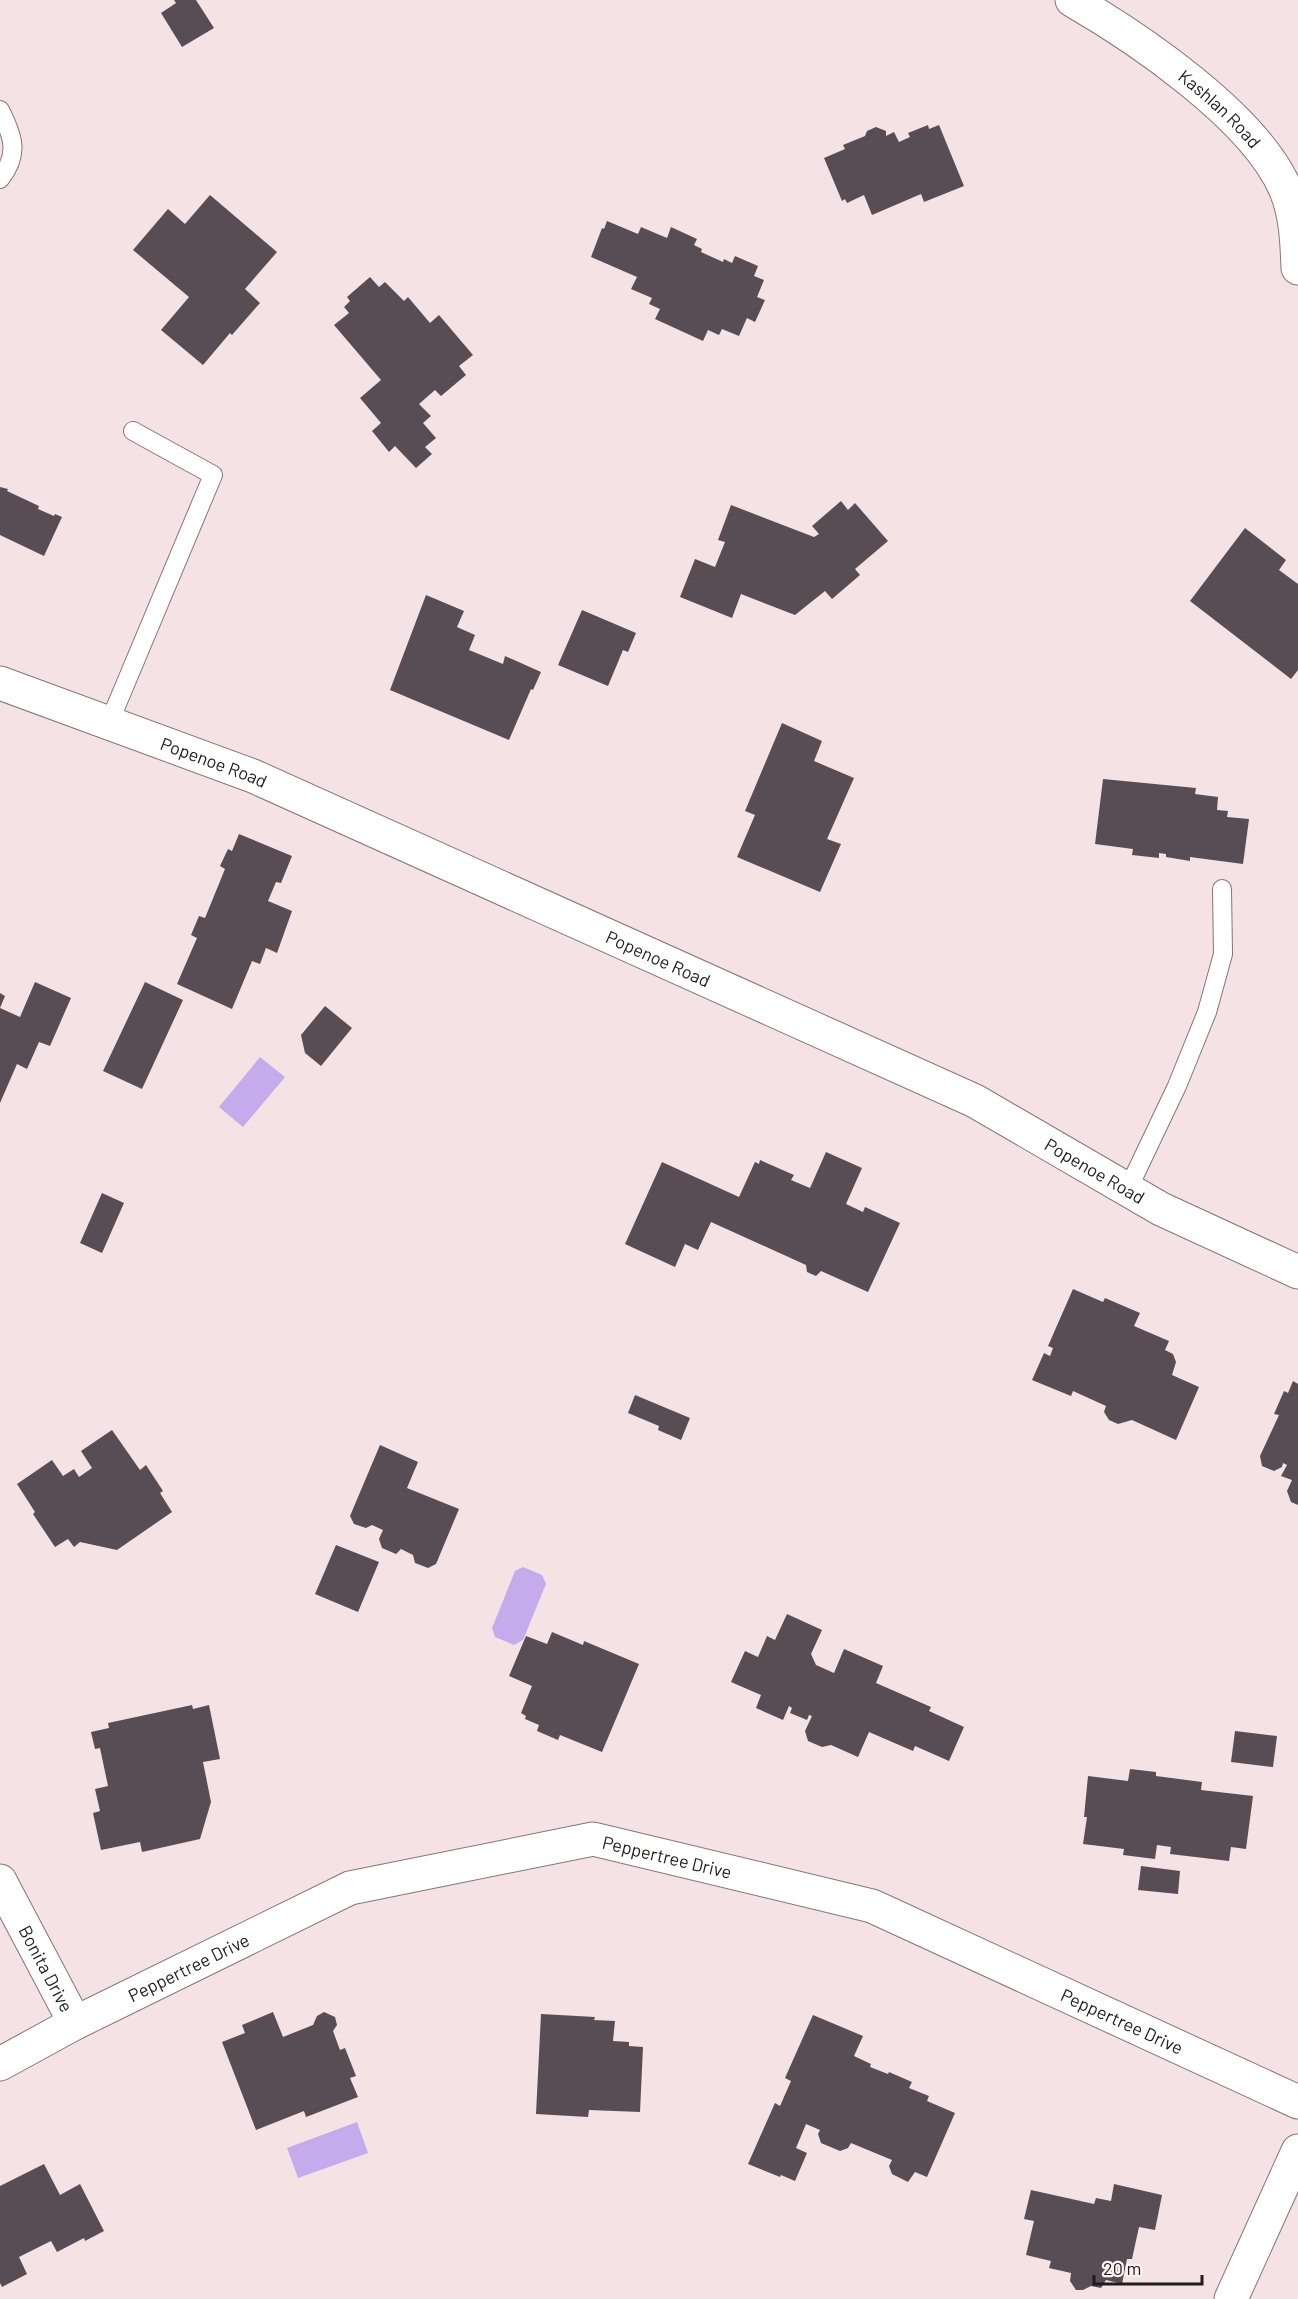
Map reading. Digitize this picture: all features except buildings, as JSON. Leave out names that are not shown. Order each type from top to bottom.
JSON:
[{"type":"street","name":"Kashlan Road","points":[[1072,0],[1112,23],[1157,56],[1207,96],[1252,139],[1271,163],[1285,188],[1293,212],[1298,268]]},
{"type":"street","name":"Popenoe Road","points":[[0,683],[253,776],[975,1101],[1161,1209],[1298,1272]]},
{"type":"street","name":"Peppertree Drive","points":[[0,2064],[75,2023],[350,1888],[593,1839],[872,1906],[1298,2102]]},
{"type":"street","name":"Bonita Drive","points":[[0,1881],[75,2023]]},
{"type":"street","points":[[1231,2299],[1298,2151]]},
{"type":"lane","points":[[0,110],[14,147],[9,167],[0,178]]},
{"type":"lane","points":[[109,723],[213,475],[134,431]]},
{"type":"lane","points":[[1128,1189],[1177,1086],[1207,1012],[1223,954],[1222,889]]},
{"type":"shaded area","points":[[260,1057],[285,1077],[243,1127],[219,1107]]},
{"type":"shaded area","points":[[523,1567],[542,1575],[546,1584],[523,1640],[514,1645],[495,1637],[492,1628],[515,1571]]},
{"type":"shaded area","points":[[357,2122],[368,2153],[298,2178],[287,2148]]}]
